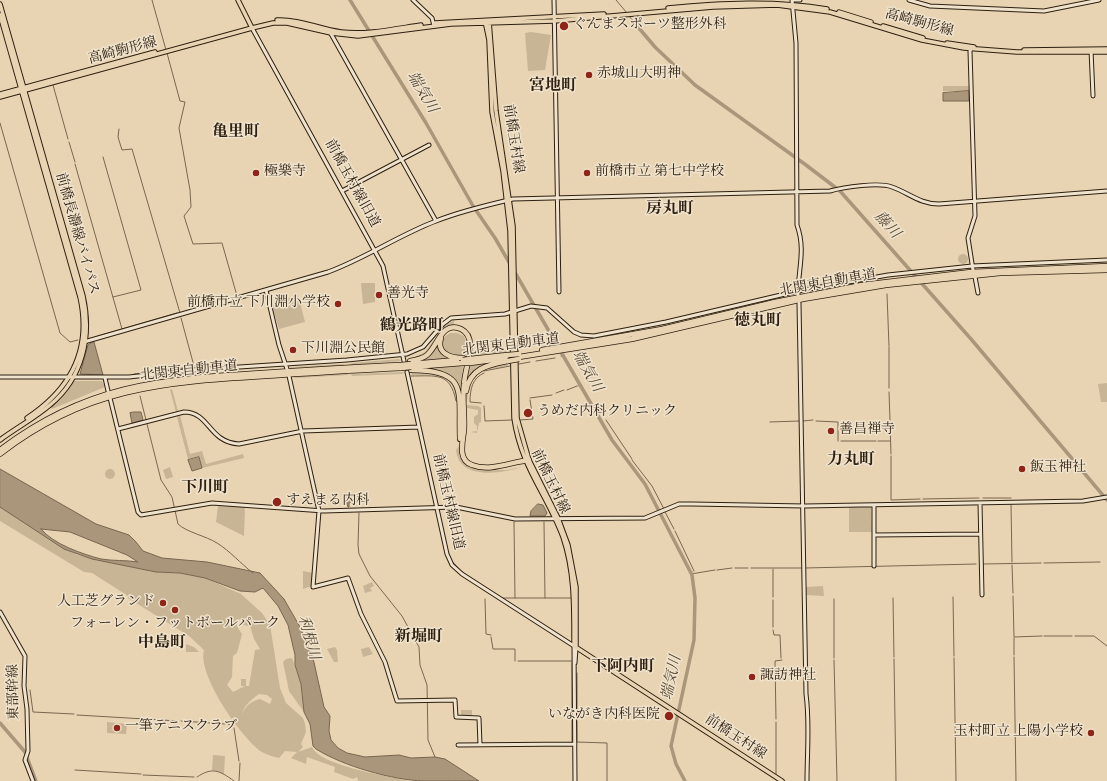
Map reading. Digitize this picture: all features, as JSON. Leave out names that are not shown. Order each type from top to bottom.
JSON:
[{"type":"highway","name":"北関東自動車道","points":[[406,366],[463,360],[519,357],[555,351],[662,332],[803,299],[924,278],[1007,270],[1107,266]]},
{"type":"highway","name":"北関東自動車道","points":[[924,278],[1000,273],[1107,270]]},
{"type":"highway","points":[[358,369],[406,366],[427,354],[442,334],[448,329],[458,328],[469,336],[470,345],[464,382],[461,454],[468,466],[479,468],[504,468],[526,461]]},
{"type":"highway","points":[[462,408],[468,341],[466,336],[460,331],[452,330],[447,332],[440,341],[443,352],[449,357],[463,360]]},
{"type":"highway","points":[[462,408],[467,385],[474,373],[486,366],[508,358]]},
{"type":"highway","points":[[358,369],[406,366],[435,371],[449,376],[458,390],[462,408]]},
{"type":"highway","name":"北関東自動車道","points":[[0,454],[40,423],[71,407],[101,395],[138,385],[194,377],[358,369]]},
{"type":"highway","name":"北関東自動車道","points":[[0,450],[11,444]]},
{"type":"main road","points":[[238,0],[252,27],[268,21],[287,20],[330,32],[368,34],[434,25],[487,22]]},
{"type":"main road","name":"高崎駒形線","points":[[487,22],[554,19],[793,2],[922,40],[972,48],[1002,52],[1107,51]]},
{"type":"main road","name":"前橋長瀞線バイパス","points":[[0,4],[80,297],[84,326],[84,342],[71,377],[49,403],[1,438]]},
{"type":"main road","name":"前橋長瀞線バイパス","points":[[0,14],[23,89]]},
{"type":"main road","name":"前橋玉村線","points":[[487,22],[496,111],[508,200],[514,282],[512,312]]},
{"type":"main road","name":"高崎駒形線","points":[[0,96],[252,27]]},
{"type":"main road","name":"前橋玉村線","points":[[512,258],[511,276],[514,418],[526,461],[567,539],[574,574],[575,647]]},
{"type":"main road","name":"前橋玉村線","points":[[556,518],[571,566],[575,647]]},
{"type":"main road","name":"前橋玉村線","points":[[575,647],[782,781]]},
{"type":"street","points":[[413,0],[432,18],[434,25]]},
{"type":"street","points":[[554,0],[558,292]]},
{"type":"street","points":[[798,293],[802,265],[802,237],[797,225],[796,43],[793,2],[799,0]]},
{"type":"street","points":[[909,0],[930,6],[1044,11],[1098,0]]},
{"type":"street","name":"前橋玉村線旧道","points":[[252,27],[343,192],[386,274],[448,557],[455,569],[575,647]]},
{"type":"street","points":[[330,32],[436,221]]},
{"type":"street","points":[[972,48],[970,51],[975,216],[968,238],[973,270]]},
{"type":"street","points":[[1092,52],[1093,96]]},
{"type":"street","points":[[343,192],[429,145]]},
{"type":"street","points":[[84,342],[266,290],[347,265],[436,221],[478,207],[508,200],[557,197],[796,192],[888,186],[920,202],[939,204],[1107,191]]},
{"type":"street","points":[[0,376],[133,378],[194,370],[403,354],[414,352],[423,348],[443,324],[451,318],[512,312],[531,306],[537,306],[552,312],[574,332],[590,336],[660,324],[862,278],[972,266],[1107,260]]},
{"type":"street","points":[[975,277],[978,293]]},
{"type":"street","points":[[266,290],[287,369]]},
{"type":"street","points":[[799,303],[806,694],[809,722],[806,742],[807,781]]},
{"type":"street","points":[[289,376],[303,431],[319,511],[313,587],[348,578],[361,614],[386,662],[397,701],[426,699],[455,700],[456,717],[479,718],[480,745]]},
{"type":"street","points":[[105,378],[108,391]]},
{"type":"street","points":[[110,398],[138,514],[140,515],[212,503],[319,511],[456,507],[509,518],[645,518],[680,504],[874,505],[1083,501],[1107,497]]},
{"type":"street","points":[[118,429],[184,412],[199,416],[221,440],[232,444],[239,444],[303,431],[419,427]]},
{"type":"street","points":[[980,503],[982,595]]},
{"type":"street","points":[[874,505],[874,566]]},
{"type":"street","points":[[874,535],[980,534]]},
{"type":"street","name":"東部幹線","points":[[0,612],[26,656],[24,686],[27,709],[26,756],[34,781]]},
{"type":"street","points":[[564,640],[570,641],[574,637]]},
{"type":"street","points":[[574,671],[576,658],[575,647]]},
{"type":"street","points":[[575,647],[575,781]]},
{"type":"street","points":[[576,658],[580,653],[587,654]]},
{"type":"street","points":[[458,745],[575,744]]},
{"type":"shaded area","points":[[531,32],[551,35],[545,70],[528,71],[525,33]]},
{"type":"shaded area","points":[[943,86],[969,86],[969,91],[943,91]]},
{"type":"shaded area","points":[[969,91],[969,101],[943,101],[943,93]]},
{"type":"shaded area","points":[[961,254],[965,254],[967,255],[967,263],[961,264],[958,261],[958,257]]},
{"type":"shaded area","points":[[361,283],[375,283],[375,302],[363,304]]},
{"type":"shaded area","points":[[298,295],[305,322],[279,329],[271,303]]},
{"type":"shaded area","points":[[454,320],[454,325],[466,330],[468,334],[460,328],[448,328],[439,334],[424,355],[408,360],[425,352],[443,327]]},
{"type":"shaded area","points":[[450,333],[457,333],[464,336],[467,346],[465,356],[450,356],[442,347],[443,338]]},
{"type":"shaded area","points":[[440,338],[440,351],[444,356],[452,359],[414,362],[423,358]]},
{"type":"shaded area","points":[[94,342],[103,375],[80,374],[88,345]]},
{"type":"shaded area","points":[[471,345],[475,352],[506,350],[509,352],[470,356]]},
{"type":"shaded area","points":[[399,359],[401,361],[349,365],[352,363]]},
{"type":"shaded area","points":[[505,361],[480,368],[473,375],[465,388],[468,365]]},
{"type":"shaded area","points":[[509,363],[507,366],[490,369],[479,374],[471,384],[467,401],[465,402],[465,392],[472,378],[485,370]]},
{"type":"shaded area","points":[[343,364],[346,366],[289,368],[291,367]]},
{"type":"shaded area","points":[[463,365],[460,394],[446,374],[437,370],[422,368]]},
{"type":"shaded area","points":[[405,372],[402,374],[352,376],[351,374]]},
{"type":"shaded area","points":[[410,372],[435,375],[412,375]]},
{"type":"shaded area","points":[[344,373],[349,375],[295,378],[292,376]]},
{"type":"shaded area","points":[[74,381],[102,381],[105,387],[52,409],[51,407]]},
{"type":"shaded area","points":[[450,382],[452,385],[456,392],[458,402],[453,387]]},
{"type":"shaded area","points":[[1107,383],[1107,402],[1101,402],[1098,384]]},
{"type":"shaded area","points":[[172,389],[178,411],[176,412],[170,390]]},
{"type":"shaded area","points":[[466,405],[478,406],[481,408],[481,422],[479,423],[477,433],[470,432],[477,431],[477,426],[474,423],[474,417],[478,414],[478,410],[467,408]]},
{"type":"shaded area","points":[[141,412],[143,420],[132,423],[130,413]]},
{"type":"shaded area","points":[[180,415],[190,454],[202,451],[206,464],[243,454],[244,458],[202,468],[199,456],[188,459],[177,417]]},
{"type":"shaded area","points":[[459,446],[461,460],[470,468],[506,470],[522,467],[492,473],[472,470],[464,466],[459,460],[456,450]]},
{"type":"shaded area","points":[[199,457],[202,468],[192,471],[188,460]]},
{"type":"shaded area","points":[[170,467],[173,477],[166,479],[163,470]]},
{"type":"shaded area","points":[[0,469],[96,524],[129,535],[143,551],[162,558],[207,562],[260,573],[284,599],[300,627],[313,658],[324,707],[330,716],[329,731],[331,740],[338,748],[347,753],[365,757],[399,755],[411,758],[435,757],[445,759],[479,781],[424,781],[397,778],[368,771],[340,761],[316,749],[313,746],[310,724],[304,712],[301,684],[295,665],[295,655],[288,625],[278,606],[263,588],[255,592],[240,591],[205,578],[180,573],[156,572],[92,559],[64,549],[0,507]],"holes":[[[41,529],[70,532],[127,555],[138,562],[101,559],[85,554],[60,544]]]},
{"type":"shaded area","points":[[108,469],[112,469],[114,470],[114,478],[108,479],[105,476],[105,472]]},
{"type":"shaded area","points":[[361,495],[361,499],[349,503],[348,507],[345,496]]},
{"type":"shaded area","points":[[538,504],[543,505],[547,513],[545,516],[530,516],[531,511]]},
{"type":"shaded area","points":[[218,506],[245,507],[244,536],[216,522]]},
{"type":"shaded area","points":[[869,506],[871,508],[872,532],[849,532],[849,507]]},
{"type":"shaded area","points":[[0,507],[64,548],[78,555],[156,572],[180,573],[205,578],[241,594],[262,613],[270,625],[280,688],[286,703],[303,718],[305,724],[306,732],[301,744],[303,747],[298,752],[312,747],[318,754],[341,765],[409,781],[358,781],[357,777],[353,779],[334,772],[335,767],[307,757],[306,764],[291,758],[297,752],[285,751],[279,758],[262,752],[253,745],[233,721],[223,706],[207,675],[204,661],[204,650],[189,636],[128,598],[128,596],[92,573],[84,572],[0,521]],"holes":[[[242,619],[243,625],[250,626],[254,639],[260,649],[255,650],[249,686],[246,686],[246,679],[241,679],[241,686],[245,686],[233,692],[227,685],[232,677],[233,656],[237,653],[242,634],[238,628],[237,620]],[[259,694],[267,695],[272,699],[270,704],[260,699],[251,703],[243,712],[250,701]]]},
{"type":"shaded area","points":[[303,571],[313,573],[312,586],[303,589]]},
{"type":"shaded area","points":[[372,582],[374,586],[370,588],[372,591],[365,593],[363,586]]},
{"type":"shaded area","points":[[823,586],[824,596],[806,595],[806,587]]},
{"type":"shaded area","points":[[186,644],[194,647],[199,652],[186,652]]},
{"type":"shaded area","points":[[335,647],[337,650],[338,662],[334,662],[327,649]]},
{"type":"shaded area","points":[[369,647],[373,654],[363,657],[361,649]]},
{"type":"shaded area","points":[[292,658],[301,684],[304,712],[289,691],[283,662],[286,659]]},
{"type":"shaded area","points":[[461,710],[472,710],[472,716],[461,716]]},
{"type":"shaded area","name":"一筆テニスクラブ","points":[[107,722],[127,724],[126,734],[107,733]]},
{"type":"shaded area","points":[[213,755],[225,756],[224,774],[212,770]]},
{"type":"waterway","points":[[152,0],[166,50]]},
{"type":"waterway","name":"端気川","points":[[350,0],[426,123],[473,206],[495,238],[612,440],[645,484],[692,575],[695,598],[694,640],[671,746],[676,764],[685,781]]},
{"type":"waterway","name":"藤川","points":[[616,0],[627,13]]},
{"type":"waterway","name":"藤川","points":[[629,16],[638,27]]},
{"type":"waterway","name":"藤川","points":[[638,27],[655,47],[695,85],[840,191],[971,339],[1107,500]]},
{"type":"waterway","points":[[119,129],[118,137],[122,150],[132,149],[180,313],[237,296],[222,243],[193,244],[184,216],[191,207],[190,190],[179,128],[185,102],[180,101],[167,53]]},
{"type":"waterway","points":[[53,85],[68,139]]},
{"type":"waterway","points":[[0,123],[60,333],[70,342],[78,340]]},
{"type":"waterway","points":[[69,142],[75,162]]},
{"type":"waterway","points":[[103,157],[141,290],[113,297]]},
{"type":"waterway","points":[[75,164],[122,329]]},
{"type":"waterway","points":[[887,294],[889,346]]},
{"type":"waterway","points":[[98,336],[177,313]]},
{"type":"waterway","points":[[181,318],[194,366]]},
{"type":"waterway","points":[[889,347],[889,388]]},
{"type":"waterway","points":[[536,361],[555,358]]},
{"type":"waterway","points":[[519,364],[530,362]]},
{"type":"waterway","points":[[484,371],[510,366]]},
{"type":"waterway","points":[[134,374],[191,367]]},
{"type":"waterway","points":[[481,403],[470,402],[470,393],[474,381],[484,373]]},
{"type":"waterway","points":[[411,376],[435,376],[446,380],[450,385],[456,401],[458,402]]},
{"type":"waterway","points":[[567,390],[577,386]]},
{"type":"waterway","points":[[556,393],[564,390]]},
{"type":"waterway","points":[[889,392],[890,420]]},
{"type":"waterway","points":[[530,398],[552,395]]},
{"type":"waterway","points":[[140,396],[146,420]]},
{"type":"waterway","points":[[520,420],[533,419],[530,400]]},
{"type":"waterway","points":[[484,406],[485,421],[512,420]]},
{"type":"waterway","points":[[606,420],[632,459]]},
{"type":"waterway","points":[[803,421],[813,420]]},
{"type":"waterway","points":[[770,422],[799,421]]},
{"type":"waterway","points":[[816,421],[838,422],[838,441]]},
{"type":"waterway","points":[[890,423],[891,454]]},
{"type":"waterway","points":[[147,424],[161,480],[172,497],[178,524],[217,543],[253,573]]},
{"type":"waterway","points":[[841,441],[876,441]]},
{"type":"waterway","points":[[878,441],[890,441]]},
{"type":"waterway","points":[[891,456],[891,500],[920,499]]},
{"type":"waterway","points":[[632,460],[652,486],[664,509]]},
{"type":"waterway","points":[[923,499],[979,498]]},
{"type":"waterway","points":[[983,498],[1011,498]]},
{"type":"waterway","points":[[1011,504],[1012,562]]},
{"type":"waterway","points":[[665,512],[674,529]]},
{"type":"waterway","points":[[359,513],[359,554],[370,576],[402,616],[419,647],[420,665],[427,685],[428,740],[435,757]]},
{"type":"waterway","points":[[514,522],[515,598]]},
{"type":"waterway","points":[[544,522],[545,598]]},
{"type":"waterway","points":[[675,531],[694,571]]},
{"type":"waterway","points":[[452,561],[460,570]]},
{"type":"waterway","points":[[1044,563],[1100,562]]},
{"type":"waterway","points":[[984,564],[1041,563]]},
{"type":"waterway","points":[[805,568],[976,564]]},
{"type":"waterway","points":[[1012,565],[1013,593]]},
{"type":"waterway","points":[[717,570],[732,568]]},
{"type":"waterway","points":[[735,568],[748,568]]},
{"type":"waterway","points":[[751,568],[801,568]]},
{"type":"waterway","points":[[773,569],[773,597]]},
{"type":"waterway","points":[[691,574],[715,570]]},
{"type":"waterway","points":[[462,572],[500,597]]},
{"type":"waterway","points":[[1013,596],[1014,637],[1042,636]]},
{"type":"waterway","points":[[953,597],[954,656]]},
{"type":"waterway","points":[[503,598],[571,598]]},
{"type":"waterway","points":[[893,598],[894,657]]},
{"type":"waterway","points":[[485,599],[486,634],[491,635]]},
{"type":"waterway","points":[[834,599],[834,658]]},
{"type":"waterway","points":[[773,600],[773,627]]},
{"type":"waterway","points":[[773,630],[774,635],[780,635],[781,658]]},
{"type":"waterway","points":[[1044,636],[1072,636]]},
{"type":"waterway","points":[[1075,636],[1094,636],[1107,646]]},
{"type":"waterway","points":[[491,637],[493,649],[515,649],[515,661]]},
{"type":"waterway","points":[[1014,638],[1014,655]]},
{"type":"waterway","points":[[1014,657],[1016,781]]},
{"type":"waterway","points":[[954,658],[956,781]]},
{"type":"waterway","points":[[894,659],[896,781]]},
{"type":"waterway","points":[[776,719],[775,661],[782,660]]},
{"type":"waterway","points":[[834,660],[837,781]]},
{"type":"waterway","points":[[518,661],[572,661]]},
{"type":"waterway","points":[[572,663],[572,742]]},
{"type":"waterway","points":[[577,673],[577,719]]},
{"type":"waterway","points":[[30,690],[33,712],[74,714]]},
{"type":"waterway","points":[[77,715],[145,719]]},
{"type":"waterway","points":[[147,719],[177,721]]},
{"type":"waterway","points":[[181,721],[225,724]]},
{"type":"waterway","points":[[577,721],[577,742],[607,743],[607,781]]},
{"type":"waterway","points":[[776,722],[776,775],[785,781]]},
{"type":"waterway","points":[[0,723],[25,752],[36,781]]},
{"type":"waterway","points":[[228,724],[232,726]]},
{"type":"waterway","points":[[234,728],[239,761]]},
{"type":"waterway","points":[[239,781],[240,763]]},
{"type":"waterway","points":[[75,770],[141,774]]},
{"type":"waterway","points":[[197,777],[207,772],[216,771],[224,774],[234,781]]},
{"type":"waterway","points":[[143,775],[194,777]]},
{"type":"place","name":"ぐんまスポーツ整形外科","points":[[564,26]]},
{"type":"place","name":"赤城山大明神","points":[[589,75]]},
{"type":"place","name":"極樂寺","points":[[256,173]]},
{"type":"place","name":"前橋市立 第七中学校","points":[[587,173]]},
{"type":"place","name":"善光寺","points":[[379,295]]},
{"type":"place","name":"前橋市立 下川淵小学校","points":[[338,304]]},
{"type":"place","name":"下川淵公民館","points":[[293,350]]},
{"type":"place","name":"うめだ内科クリニック","points":[[528,413]]},
{"type":"place","name":"善昌禅寺","points":[[831,431]]},
{"type":"place","name":"飯玉神社","points":[[1022,469]]},
{"type":"place","name":"すえまる内科","points":[[277,502]]},
{"type":"place","name":"人工芝グランド","points":[[163,603]]},
{"type":"place","name":"フォーレン・フットボールパーク","points":[[175,610]]},
{"type":"place","name":"諏訪神社","points":[[752,677]]},
{"type":"place","name":"いながき内科医院","points":[[669,716]]},
{"type":"place","name":"一筆テニスクラブ","points":[[117,728]]},
{"type":"place","name":"玉村町立 上陽小学校","points":[[1091,733]]},
{"type":"district","name":"宮地町","points":[[553,87]]},
{"type":"district","name":"亀里町","points":[[236,133]]},
{"type":"district","name":"房丸町","points":[[670,210]]},
{"type":"district","name":"徳丸町","points":[[758,322]]},
{"type":"district","name":"鶴光路町","points":[[412,327]]},
{"type":"district","name":"力丸町","points":[[851,461]]},
{"type":"district","name":"下川町","points":[[205,489]]},
{"type":"district","name":"新堀町","points":[[419,638]]},
{"type":"district","name":"中島町","points":[[162,644]]},
{"type":"district","name":"下阿内町","points":[[623,668]]},
{"type":"water label","name":"利根川","points":[[307,638]]}]
